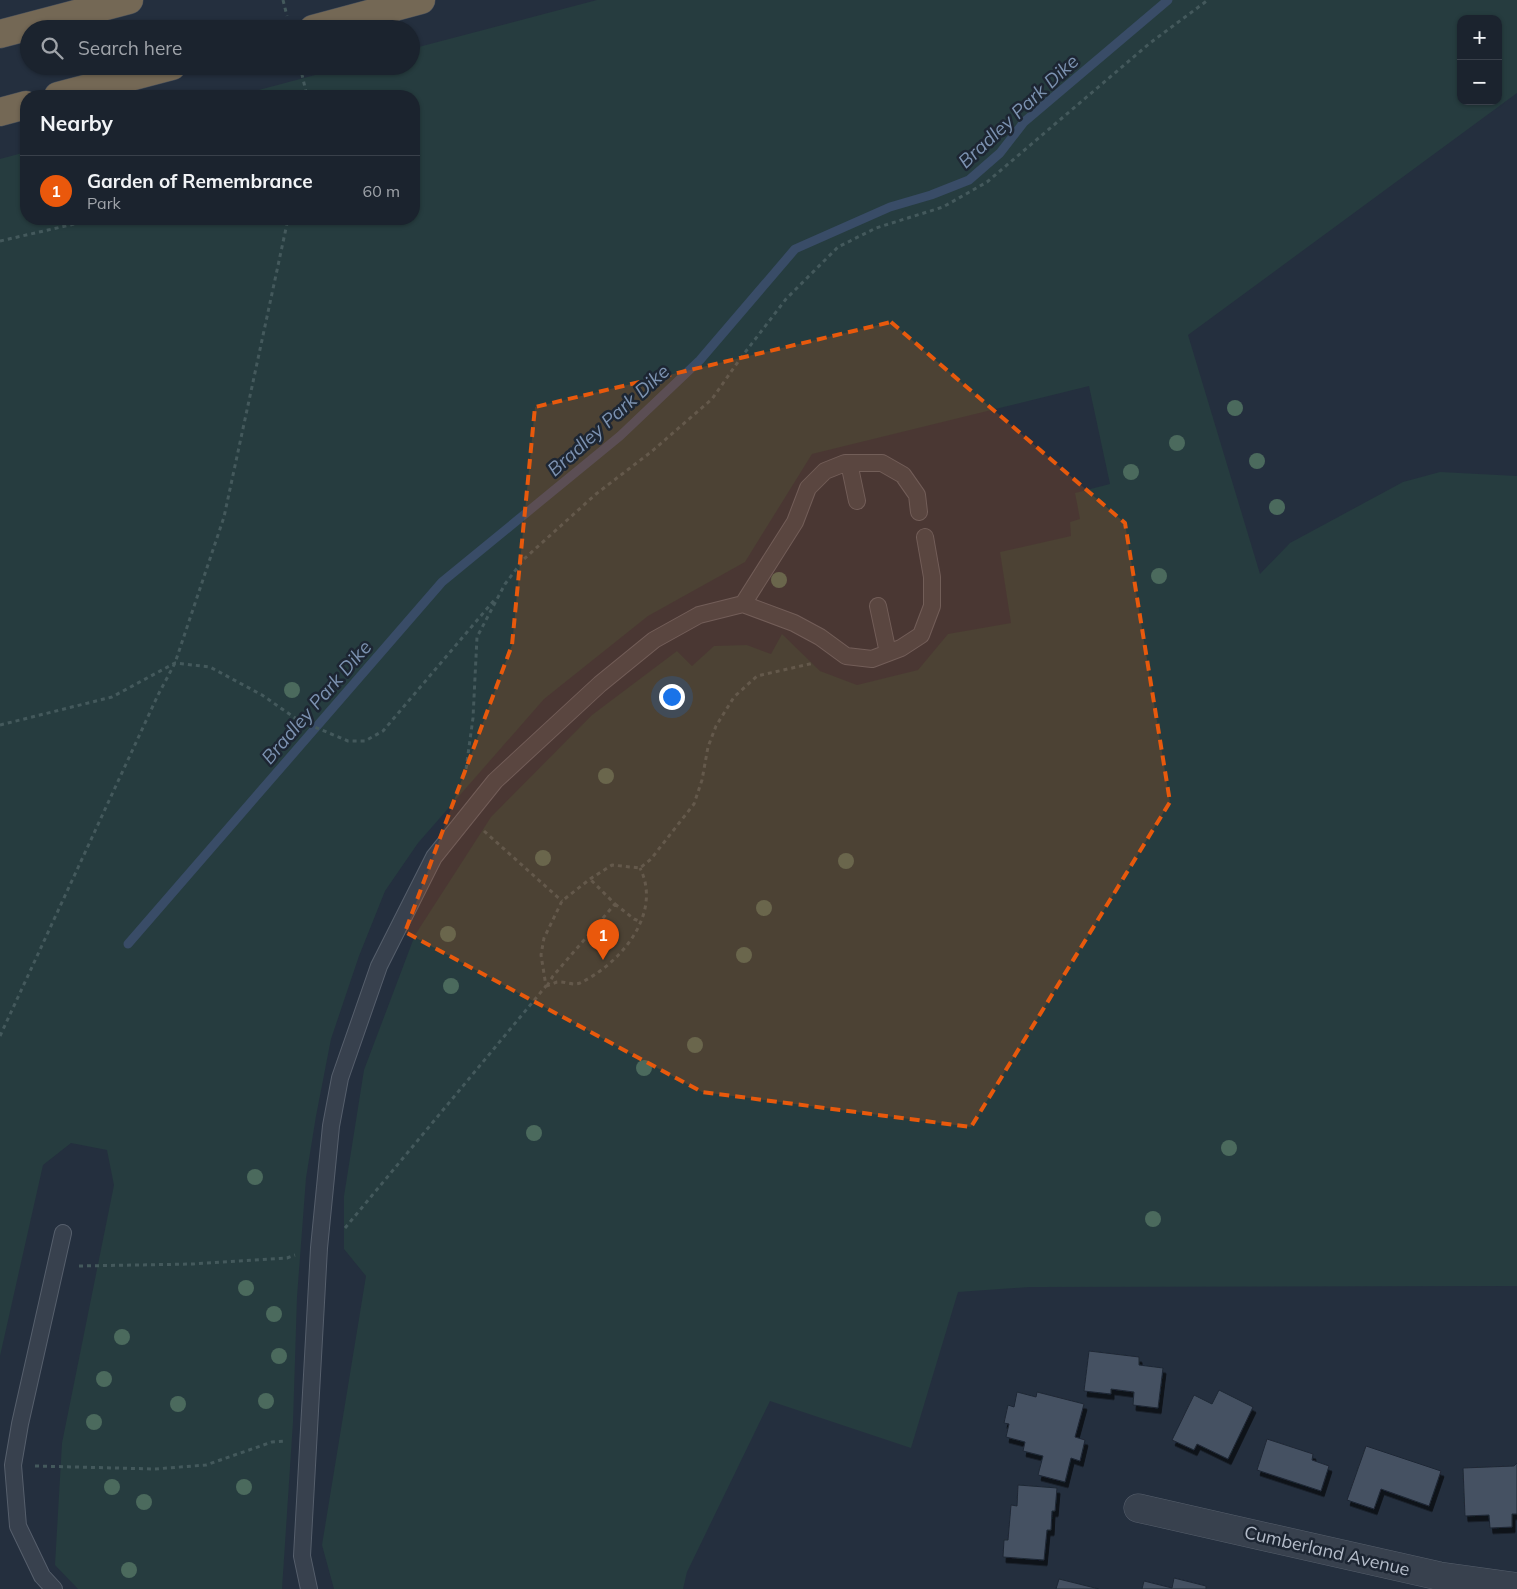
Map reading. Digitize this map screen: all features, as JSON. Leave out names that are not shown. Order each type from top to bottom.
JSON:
[{"type":"highway","points":[[53,20],[129,0]]},
{"type":"highway","points":[[347,20],[421,0]]},
{"type":"highway","points":[[0,34],[20,29]]},
{"type":"highway","points":[[81,90],[138,75]]},
{"type":"highway","points":[[0,112],[20,107]]},
{"type":"street","name":"Cumberland Avenue","points":[[1138,1508],[1439,1576],[1517,1587]]},
{"type":"lane","points":[[849,463],[857,501]]},
{"type":"lane","points":[[742,604],[795,522],[808,488],[825,471],[849,463],[882,463],[903,475],[917,495],[919,512]]},
{"type":"lane","points":[[309,1589],[302,1556],[319,1248],[331,1126],[340,1078],[379,966],[434,857],[495,780],[600,684],[654,640],[699,615],[742,604],[794,623],[820,637],[846,656],[872,659],[901,648],[922,635],[932,606],[932,577],[925,537]]},
{"type":"lane","points":[[878,606],[888,653]]},
{"type":"lane","points":[[54,1589],[42,1576],[18,1526],[14,1465],[20,1424],[63,1233]]},
{"type":"path","points":[[0,725],[112,697],[175,663],[210,667],[262,695],[298,720],[348,741],[365,741],[383,731],[501,592],[524,559],[596,494],[651,452],[712,399],[786,298],[838,247],[876,228],[943,207],[987,182],[1150,43],[1208,0]]},
{"type":"path","points":[[302,75],[306,90]]},
{"type":"path","points":[[0,241],[70,225]]},
{"type":"path","points":[[0,1036],[158,695],[175,663],[224,517],[287,225]]},
{"type":"path","points":[[466,769],[473,718],[477,637],[501,592]]},
{"type":"path","points":[[546,986],[541,955],[544,938],[562,901],[612,865],[640,868],[651,859],[694,804],[702,780],[710,740],[716,726],[734,697],[757,676],[846,656]]},
{"type":"path","points":[[465,818],[484,831],[562,901]]},
{"type":"path","points":[[546,986],[557,982],[578,984],[602,971],[629,944],[641,922],[647,898],[646,879],[640,868]]},
{"type":"path","points":[[590,879],[614,904],[641,922]]},
{"type":"path","points":[[56,1267],[193,1264],[287,1258],[319,1248],[349,1224],[614,904]]},
{"type":"path","points":[[14,1465],[155,1469],[206,1465],[272,1442],[308,1438]]},
{"type":"highlighted area","points":[[891,322],[1125,523],[1170,802],[971,1127],[702,1092],[405,932],[512,645],[535,407]]},
{"type":"green space","points":[[597,0],[1517,0],[1517,93],[1502,104],[1502,15],[1457,15],[1457,105],[1501,105],[1188,335],[1260,574],[1290,543],[1403,482],[1440,472],[1517,476],[1517,1286],[1030,1287],[958,1292],[911,1448],[770,1401],[687,1572],[683,1589],[334,1589],[322,1545],[366,1276],[344,1249],[344,1196],[364,1070],[415,935],[491,817],[592,715],[677,651],[692,666],[714,646],[747,645],[771,654],[782,634],[820,671],[857,685],[918,670],[948,634],[1011,623],[1000,552],[1071,536],[1070,522],[1080,519],[1075,493],[1110,484],[1089,386],[812,454],[745,562],[648,616],[544,699],[418,843],[385,891],[359,956],[331,1039],[306,1178],[297,1297],[293,1422],[282,1589],[78,1589],[55,1565],[62,1443],[114,1185],[107,1150],[71,1143],[43,1165],[0,1356],[0,159],[20,154],[20,225],[420,225],[420,90],[259,90],[315,75],[420,75],[420,47]]},
{"type":"building","points":[[1089,1351],[1139,1357],[1139,1365],[1163,1368],[1158,1408],[1133,1405],[1134,1392],[1111,1389],[1111,1394],[1084,1391]]},
{"type":"building","points":[[1219,1390],[1253,1407],[1228,1459],[1197,1444],[1194,1450],[1172,1440],[1194,1395],[1212,1404]]},
{"type":"building","points":[[1017,1392],[1036,1397],[1037,1392],[1084,1404],[1075,1437],[1085,1440],[1080,1461],[1071,1458],[1065,1482],[1038,1475],[1043,1456],[1023,1451],[1025,1442],[1006,1437],[1009,1424],[1004,1423],[1008,1405],[1014,1407]]},
{"type":"building","points":[[1267,1439],[1313,1454],[1312,1460],[1329,1466],[1321,1491],[1257,1470]]},
{"type":"building","points":[[1366,1446],[1441,1471],[1429,1506],[1381,1489],[1374,1509],[1347,1500]]},
{"type":"building","points":[[1517,1463],[1517,1514],[1512,1514],[1512,1527],[1490,1528],[1489,1515],[1465,1516],[1463,1468],[1514,1466]]},
{"type":"building","points":[[1018,1485],[1057,1488],[1055,1511],[1052,1511],[1051,1530],[1047,1530],[1044,1560],[1003,1557],[1004,1540],[1008,1540],[1011,1505],[1017,1506]]},
{"type":"building","points":[[1174,1578],[1206,1586],[1206,1589],[1142,1589],[1144,1581],[1172,1588]]},
{"type":"building","points":[[1059,1579],[1099,1589],[1056,1589]]},
{"type":"waterway","name":"Bradley Park Dike","points":[[128,944],[442,582],[620,436],[700,360],[795,249],[890,207],[931,195],[969,180],[1000,153],[1024,122],[1168,0]]},
{"type":"place","name":"Garden of Remembrance","points":[[603,960]]}]
